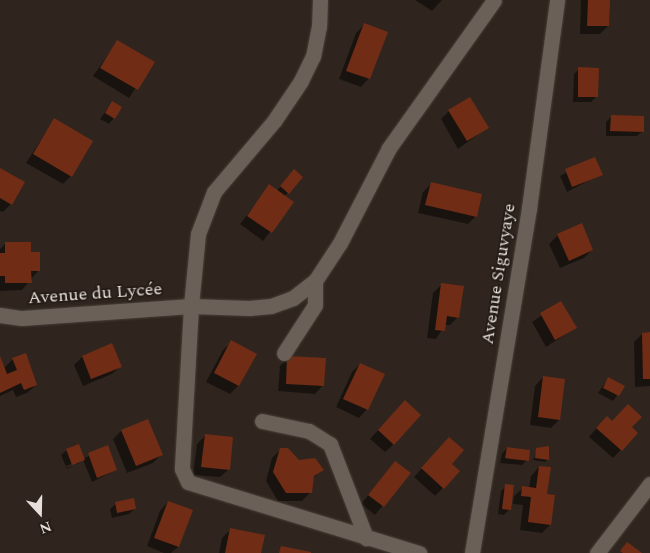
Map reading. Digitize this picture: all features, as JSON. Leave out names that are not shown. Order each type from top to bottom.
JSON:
[{"type":"street","points":[[320,0],[319,26],[313,56],[301,81],[274,121],[214,192],[198,234],[182,469],[188,482],[419,553]]},
{"type":"street","points":[[284,353],[315,305],[315,281],[340,243],[389,148],[494,0]]},
{"type":"street","name":"Avenue Siguvyaye","points":[[472,553],[529,208],[556,0]]},
{"type":"street","name":"Avenue du Lycée","points":[[0,315],[22,318],[192,306],[249,308],[271,306],[293,298],[315,281]]},
{"type":"street","points":[[262,421],[309,431],[330,444],[366,538]]},
{"type":"street","points":[[597,553],[650,484]]},
{"type":"building","points":[[588,0],[610,0],[609,26],[587,26]]},
{"type":"building","points":[[364,23],[388,32],[370,79],[346,71]]},
{"type":"building","points":[[117,40],[155,62],[138,90],[100,68]]},
{"type":"building","points":[[578,67],[599,68],[598,97],[578,97]]},
{"type":"building","points":[[470,97],[489,128],[467,141],[448,110]]},
{"type":"building","points":[[112,101],[122,107],[115,119],[105,113]]},
{"type":"building","points":[[611,115],[644,116],[644,132],[610,131]]},
{"type":"building","points":[[54,118],[93,141],[72,177],[33,154]]},
{"type":"building","points":[[595,157],[603,175],[572,187],[565,169]]},
{"type":"building","points":[[0,168],[25,182],[12,205],[0,198]]},
{"type":"building","points":[[294,169],[303,177],[289,194],[280,186]]},
{"type":"building","points":[[431,182],[482,194],[477,217],[425,205]]},
{"type":"building","points":[[269,184],[294,202],[272,233],[247,216]]},
{"type":"building","points":[[582,223],[593,250],[569,261],[557,234]]},
{"type":"building","points":[[5,242],[31,242],[31,252],[40,252],[40,271],[31,271],[32,283],[5,283],[5,276],[0,276],[0,253],[5,253]]},
{"type":"building","points":[[441,283],[464,286],[459,318],[447,316],[445,331],[435,330]]},
{"type":"building","points":[[561,301],[577,328],[555,340],[540,313]]},
{"type":"building","points":[[650,332],[650,379],[643,379],[642,333]]},
{"type":"building","points":[[231,340],[257,354],[239,386],[214,373]]},
{"type":"building","points":[[112,343],[122,367],[91,379],[82,356]]},
{"type":"building","points":[[26,353],[37,385],[24,390],[21,383],[0,393],[0,356],[7,374],[17,370],[12,358]]},
{"type":"building","points":[[287,356],[326,358],[324,386],[286,384]]},
{"type":"building","points":[[360,363],[385,374],[368,410],[343,399]]},
{"type":"building","points":[[543,376],[565,379],[560,420],[538,417]]},
{"type":"building","points":[[608,377],[625,386],[619,396],[603,388]]},
{"type":"building","points":[[405,400],[421,415],[394,445],[378,430]]},
{"type":"building","points":[[628,404],[642,417],[632,427],[638,433],[622,451],[596,428],[607,416],[612,421]]},
{"type":"building","points":[[148,419],[163,455],[136,466],[121,430]]},
{"type":"building","points":[[205,434],[233,437],[230,470],[201,467]]},
{"type":"building","points":[[449,437],[464,450],[452,464],[460,471],[444,489],[421,468]]},
{"type":"building","points":[[79,444],[85,460],[72,465],[66,449]]},
{"type":"building","points":[[108,445],[117,470],[97,478],[88,453]]},
{"type":"building","points":[[549,446],[549,460],[535,458],[536,448]]},
{"type":"building","points":[[507,447],[530,450],[529,461],[505,458]]},
{"type":"building","points":[[280,448],[288,448],[299,460],[315,458],[324,470],[314,476],[312,493],[286,493],[273,472]]},
{"type":"building","points":[[395,461],[411,473],[384,507],[368,495]]},
{"type":"building","points":[[539,466],[551,467],[547,494],[555,495],[551,525],[528,522],[531,497],[521,496],[522,486],[536,488]]},
{"type":"building","points":[[505,484],[514,485],[511,510],[502,509]]},
{"type":"building","points":[[134,498],[136,509],[117,513],[115,502]]},
{"type":"building","points":[[168,501],[193,510],[179,547],[154,538]]},
{"type":"building","points":[[230,528],[265,535],[261,553],[225,553]]},
{"type":"building","points":[[627,542],[642,553],[623,553],[620,551]]},
{"type":"building","points":[[281,546],[311,552],[311,553],[279,553]]}]
